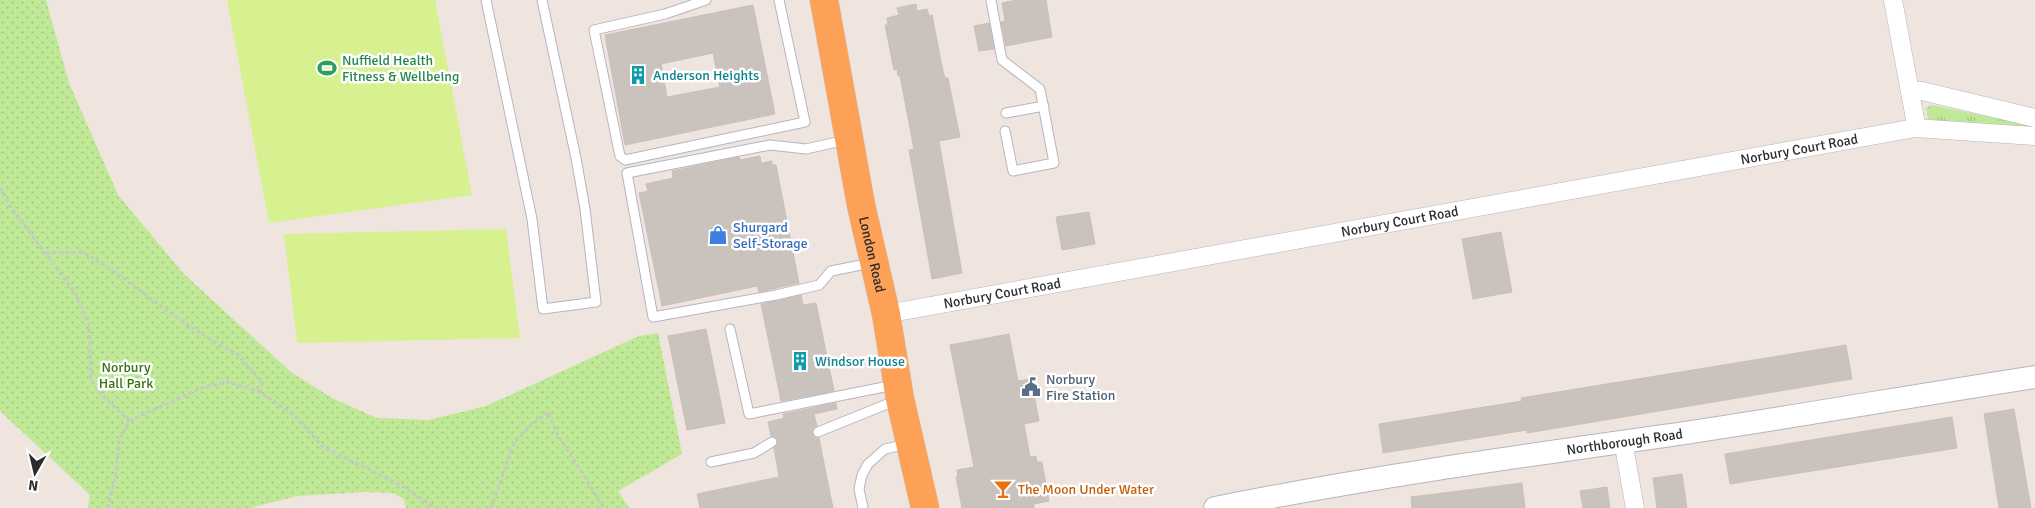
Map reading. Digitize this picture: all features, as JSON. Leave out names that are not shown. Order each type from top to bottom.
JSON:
[{"type":"highway","name":"London Road","points":[[824,0],[873,263],[886,314],[898,392],[925,508]]},
{"type":"street","points":[[1893,0],[1915,128]]},
{"type":"street","points":[[1910,91],[1922,91],[2035,118]]},
{"type":"street","name":"Norbury Court Road","points":[[886,314],[1915,128],[2035,136]]},
{"type":"street","name":"Northborough Road","points":[[1215,508],[1261,503],[1430,470],[2034,383]]},
{"type":"street","points":[[1623,441],[1635,508]]},
{"type":"lane","points":[[486,0],[532,219],[543,309],[596,302],[585,210],[576,158],[542,0]]},
{"type":"lane","points":[[706,0],[665,14],[594,30],[620,156],[625,160],[805,122],[779,0]]},
{"type":"lane","points":[[991,0],[1002,60],[1040,89],[1054,163],[1013,171],[1005,131]]},
{"type":"lane","points":[[1006,113],[1044,106]]},
{"type":"lane","points":[[849,139],[806,149],[770,145],[627,173],[653,317],[776,296],[819,285],[831,272],[873,263]]},
{"type":"lane","points":[[730,329],[749,414],[898,392]]},
{"type":"lane","points":[[818,432],[898,392]]},
{"type":"lane","points":[[710,462],[754,453],[772,442]]},
{"type":"lane","points":[[863,508],[859,489],[862,475],[868,464],[885,449],[910,443]]},
{"type":"path","points":[[0,187],[8,203],[75,293],[89,324],[91,380],[101,394],[129,421]]},
{"type":"path","points":[[46,253],[83,252],[115,272],[170,313],[214,342],[237,354],[262,382],[260,392]]},
{"type":"path","points":[[108,508],[116,472],[119,441],[129,421],[204,387],[228,382],[260,392],[295,416],[322,447],[404,487],[435,508]]},
{"type":"path","points":[[491,508],[514,443],[531,425],[548,412],[558,435],[604,508]]},
{"type":"green space","name":"Norbury Hall Park","points":[[0,0],[46,0],[69,83],[118,195],[184,274],[292,373],[334,399],[377,418],[429,420],[486,406],[639,336],[658,333],[682,454],[618,491],[629,508],[406,508],[404,499],[393,493],[363,492],[297,496],[250,508],[88,508],[90,495],[0,411]]},
{"type":"green space","points":[[227,0],[435,0],[472,195],[269,223]]},
{"type":"green space","points":[[1932,105],[2028,125],[2027,127],[1933,121],[1928,119],[1926,108]]},
{"type":"green space","points":[[506,229],[520,338],[297,343],[284,234]]},
{"type":"building","points":[[1016,0],[1046,0],[1052,37],[1006,46],[1001,22],[1005,21],[1002,3]]},
{"type":"building","points":[[916,4],[917,11],[927,9],[929,16],[932,15],[943,71],[945,78],[948,78],[960,137],[939,141],[962,273],[932,279],[909,150],[914,149],[900,76],[898,76],[897,69],[894,70],[885,25],[888,25],[887,18],[899,15],[897,8]]},
{"type":"building","name":"Anderson Heights","points":[[753,5],[775,114],[625,145],[605,35]],"holes":[[[713,53],[720,87],[667,97],[661,64]]]},
{"type":"building","points":[[989,23],[994,49],[979,51],[974,26]]},
{"type":"building","name":"Shurgard Self-Storage","points":[[760,156],[761,163],[772,161],[772,165],[776,165],[799,283],[759,292],[757,286],[662,306],[639,193],[648,191],[646,184],[673,178],[672,171],[739,157],[740,160]]},
{"type":"building","points":[[1089,212],[1095,244],[1062,250],[1056,217]]},
{"type":"building","points":[[1501,232],[1512,292],[1473,299],[1462,239]]},
{"type":"building","points":[[801,295],[803,305],[816,303],[834,391],[781,401],[761,304]]},
{"type":"building","points":[[706,329],[725,423],[687,430],[668,336]]},
{"type":"building","name":"Norbury Fire Station","points":[[1009,334],[1018,381],[1031,379],[1039,421],[1024,424],[1030,457],[1036,456],[1037,462],[1042,462],[1049,501],[1034,504],[1034,508],[962,508],[956,477],[958,477],[957,470],[974,467],[950,345]]},
{"type":"building","points":[[1846,345],[1852,379],[1527,433],[1527,430],[1383,453],[1379,424],[1522,401],[1521,398]]},
{"type":"building","points":[[836,403],[837,409],[814,414],[817,426],[812,432],[814,437],[819,438],[833,508],[700,508],[697,494],[779,477],[774,448],[778,441],[775,437],[771,436],[768,422],[784,418],[783,414]]},
{"type":"building","points":[[2014,409],[2031,508],[1999,508],[1984,414]]},
{"type":"building","points":[[1952,417],[1957,448],[1730,484],[1725,454]]},
{"type":"building","points":[[1682,474],[1687,508],[1657,508],[1653,478]]},
{"type":"building","points":[[1522,483],[1525,508],[1412,508],[1411,497]]},
{"type":"building","points":[[1607,487],[1610,508],[1583,508],[1580,491]]},
{"type":"place","name":"Nuffield Health Fitness & Wellbeing","points":[[327,68]]},
{"type":"place","name":"Anderson Heights","points":[[638,75]]},
{"type":"place","name":"Shurgard Self-Storage","points":[[718,235]]},
{"type":"place","name":"Windsor House","points":[[800,361]]},
{"type":"place","name":"Norbury Fire Station","points":[[1031,387]]},
{"type":"place","name":"The Moon Under Water","points":[[1003,489]]}]
